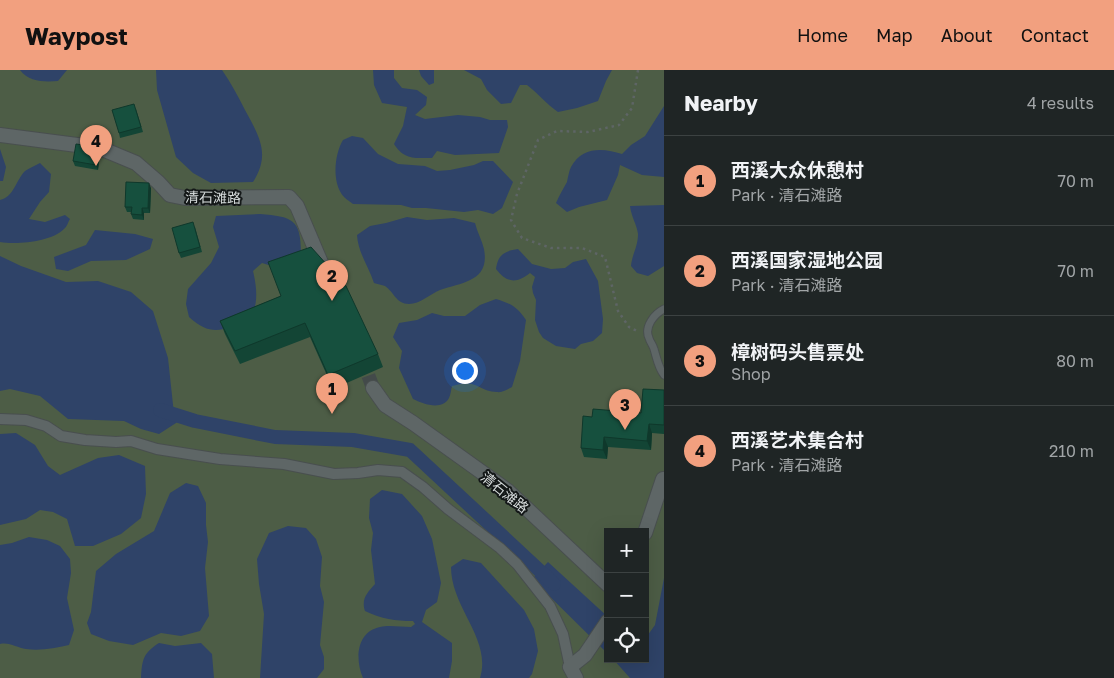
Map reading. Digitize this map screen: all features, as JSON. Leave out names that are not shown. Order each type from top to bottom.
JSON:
[{"type":"street","name":"清石滩路","points":[[0,135],[100,148],[136,163],[170,195],[185,198],[289,197],[297,206],[331,286]]},
{"type":"street","name":"清石滩路","points":[[373,388],[385,405],[508,491],[604,581]]},
{"type":"street","points":[[0,419],[26,420],[46,426],[61,436],[85,440],[130,441],[157,449],[220,459],[284,464],[334,474],[378,470],[402,472],[424,487],[448,509],[500,548],[517,564],[550,606],[563,634],[573,672]]},
{"type":"street","points":[[647,528],[663,478]]},
{"type":"street","points":[[573,672],[604,626]]},
{"type":"lane","points":[[664,309],[658,312],[648,327],[648,336],[653,346],[658,366],[664,375]]},
{"type":"path","points":[[638,70],[632,108],[619,125],[588,132],[557,131],[538,140],[517,194],[511,220],[522,238],[551,248],[582,248],[605,257],[618,311],[629,327],[648,336]]},
{"type":"green space","points":[[0,70],[664,70],[664,678],[0,678]]},
{"type":"water","points":[[20,70],[67,70],[58,81],[47,81],[32,79]]},
{"type":"water","points":[[156,70],[222,70],[250,119],[261,145],[261,163],[253,182],[211,183],[193,173],[176,157],[157,90]]},
{"type":"water","points":[[373,70],[394,70],[394,78],[402,88],[417,90],[427,97],[426,105],[415,115],[425,119],[458,115],[490,120],[507,120],[508,127],[499,153],[455,155],[437,151],[432,158],[420,158],[410,157],[402,153],[394,144],[403,126],[407,107],[382,103],[374,85]]},
{"type":"water","points":[[419,70],[434,70],[434,83],[429,85],[421,76]]},
{"type":"water","points":[[464,70],[612,70],[598,101],[558,112],[527,85],[520,85],[511,103],[501,104],[487,90],[481,79]]},
{"type":"water","points":[[664,106],[664,177],[642,175],[620,165],[618,175],[607,200],[567,212],[556,203],[567,182],[571,167],[581,155],[594,150],[622,154],[631,145],[645,136]]},
{"type":"water","points":[[352,136],[363,138],[378,154],[398,164],[425,166],[437,171],[474,165],[483,161],[493,161],[513,182],[502,208],[493,214],[478,210],[464,212],[412,208],[401,205],[353,204],[341,193],[336,181],[336,159],[340,145],[343,140]]},
{"type":"water","points":[[0,149],[6,167],[3,181],[0,181]]},
{"type":"water","points":[[40,163],[51,174],[49,192],[29,219],[45,222],[65,215],[70,219],[67,226],[58,233],[43,240],[24,243],[0,242],[0,200],[12,192],[25,171]]},
{"type":"water","points":[[664,205],[664,266],[648,276],[637,273],[631,266],[638,234],[630,206]]},
{"type":"water","points":[[260,214],[280,216],[292,222],[299,233],[301,254],[275,267],[262,263],[253,271],[256,294],[252,317],[220,330],[205,328],[189,317],[186,304],[188,289],[211,263],[219,247],[213,227],[216,216]]},
{"type":"water","points":[[407,217],[427,220],[454,218],[475,223],[484,249],[485,260],[479,274],[466,282],[440,290],[413,304],[401,302],[388,288],[374,283],[362,254],[357,235],[370,226]]},
{"type":"water","points":[[95,230],[135,234],[153,239],[150,249],[126,260],[91,261],[68,271],[56,269],[54,257],[86,245]]},
{"type":"water","points":[[518,249],[532,264],[551,269],[565,268],[573,262],[586,259],[598,281],[603,319],[602,333],[593,341],[581,344],[575,349],[556,346],[543,338],[535,320],[536,300],[532,287],[535,277],[530,273],[520,279],[512,280],[504,277],[496,269],[498,260],[502,255]]},
{"type":"water","points":[[0,256],[21,266],[66,282],[98,281],[131,292],[153,311],[168,358],[174,414],[182,417],[159,434],[141,429],[124,421],[68,419],[40,396],[10,389],[0,391]]},
{"type":"water","points":[[496,299],[514,306],[526,320],[520,361],[512,387],[499,392],[485,390],[467,383],[452,386],[449,398],[442,404],[432,405],[413,399],[399,368],[402,351],[393,337],[399,323],[417,320],[432,313],[444,316],[465,316],[480,305]]},
{"type":"water","points":[[16,433],[35,445],[48,466],[60,475],[98,458],[119,455],[145,466],[146,494],[141,518],[121,534],[93,546],[75,546],[67,519],[53,512],[40,510],[26,519],[0,525],[0,434]]},
{"type":"water","points":[[186,483],[198,486],[206,503],[208,542],[205,568],[209,616],[200,631],[181,636],[161,633],[133,645],[109,641],[91,634],[87,623],[91,612],[96,571],[116,554],[154,531],[170,493]]},
{"type":"water","points":[[382,490],[402,494],[422,516],[432,539],[441,583],[437,602],[426,610],[422,622],[452,643],[452,661],[449,678],[363,678],[360,671],[360,648],[366,635],[380,627],[411,627],[415,624],[413,621],[394,620],[377,616],[365,611],[364,607],[366,596],[375,584],[371,550],[373,533],[369,518],[370,499]]},
{"type":"water","points":[[288,526],[306,528],[316,539],[322,557],[320,586],[324,602],[320,645],[324,657],[324,669],[317,678],[260,678],[264,614],[257,559],[269,533]]},
{"type":"water","points":[[29,537],[47,540],[60,546],[70,559],[71,573],[67,598],[74,630],[69,645],[37,650],[0,644],[0,545]]},
{"type":"water","points":[[463,559],[481,563],[524,610],[534,629],[538,651],[532,674],[529,678],[480,678],[481,650],[457,596],[453,582],[451,567]]},
{"type":"water","points":[[548,562],[604,613],[604,650],[532,579]]},
{"type":"water","points":[[664,578],[664,678],[630,678],[617,663],[649,663],[649,633],[655,625]]},
{"type":"water","points":[[159,643],[175,646],[201,643],[212,654],[214,678],[141,678],[144,658]]},
{"type":"building","points":[[134,104],[141,127],[119,133],[112,110]]},
{"type":"building","points":[[76,144],[99,147],[96,165],[73,161]]},
{"type":"building","points":[[126,182],[149,183],[148,208],[142,208],[142,215],[131,214],[132,207],[125,207]]},
{"type":"building","points":[[193,222],[200,247],[179,253],[172,228]]},
{"type":"building","points":[[311,247],[346,286],[378,354],[328,375],[305,323],[235,351],[220,321],[281,296],[268,262]]},
{"type":"building","points":[[643,389],[664,390],[664,425],[649,424],[647,441],[604,437],[603,450],[581,448],[583,416],[592,417],[593,409],[641,413]]},
{"type":"waterway","points":[[160,410],[195,421],[275,437],[353,440],[410,450],[554,584]]},
{"type":"tunnel","points":[[361,356],[373,388]]},
{"type":"place","name":"西溪艺术集合村","points":[[96,166]]},
{"type":"place","name":"西溪国家湿地公园","points":[[332,301]]},
{"type":"place","name":"西溪大众休憩村","points":[[332,414]]},
{"type":"place","name":"樟树码头售票处","points":[[625,430]]}]
